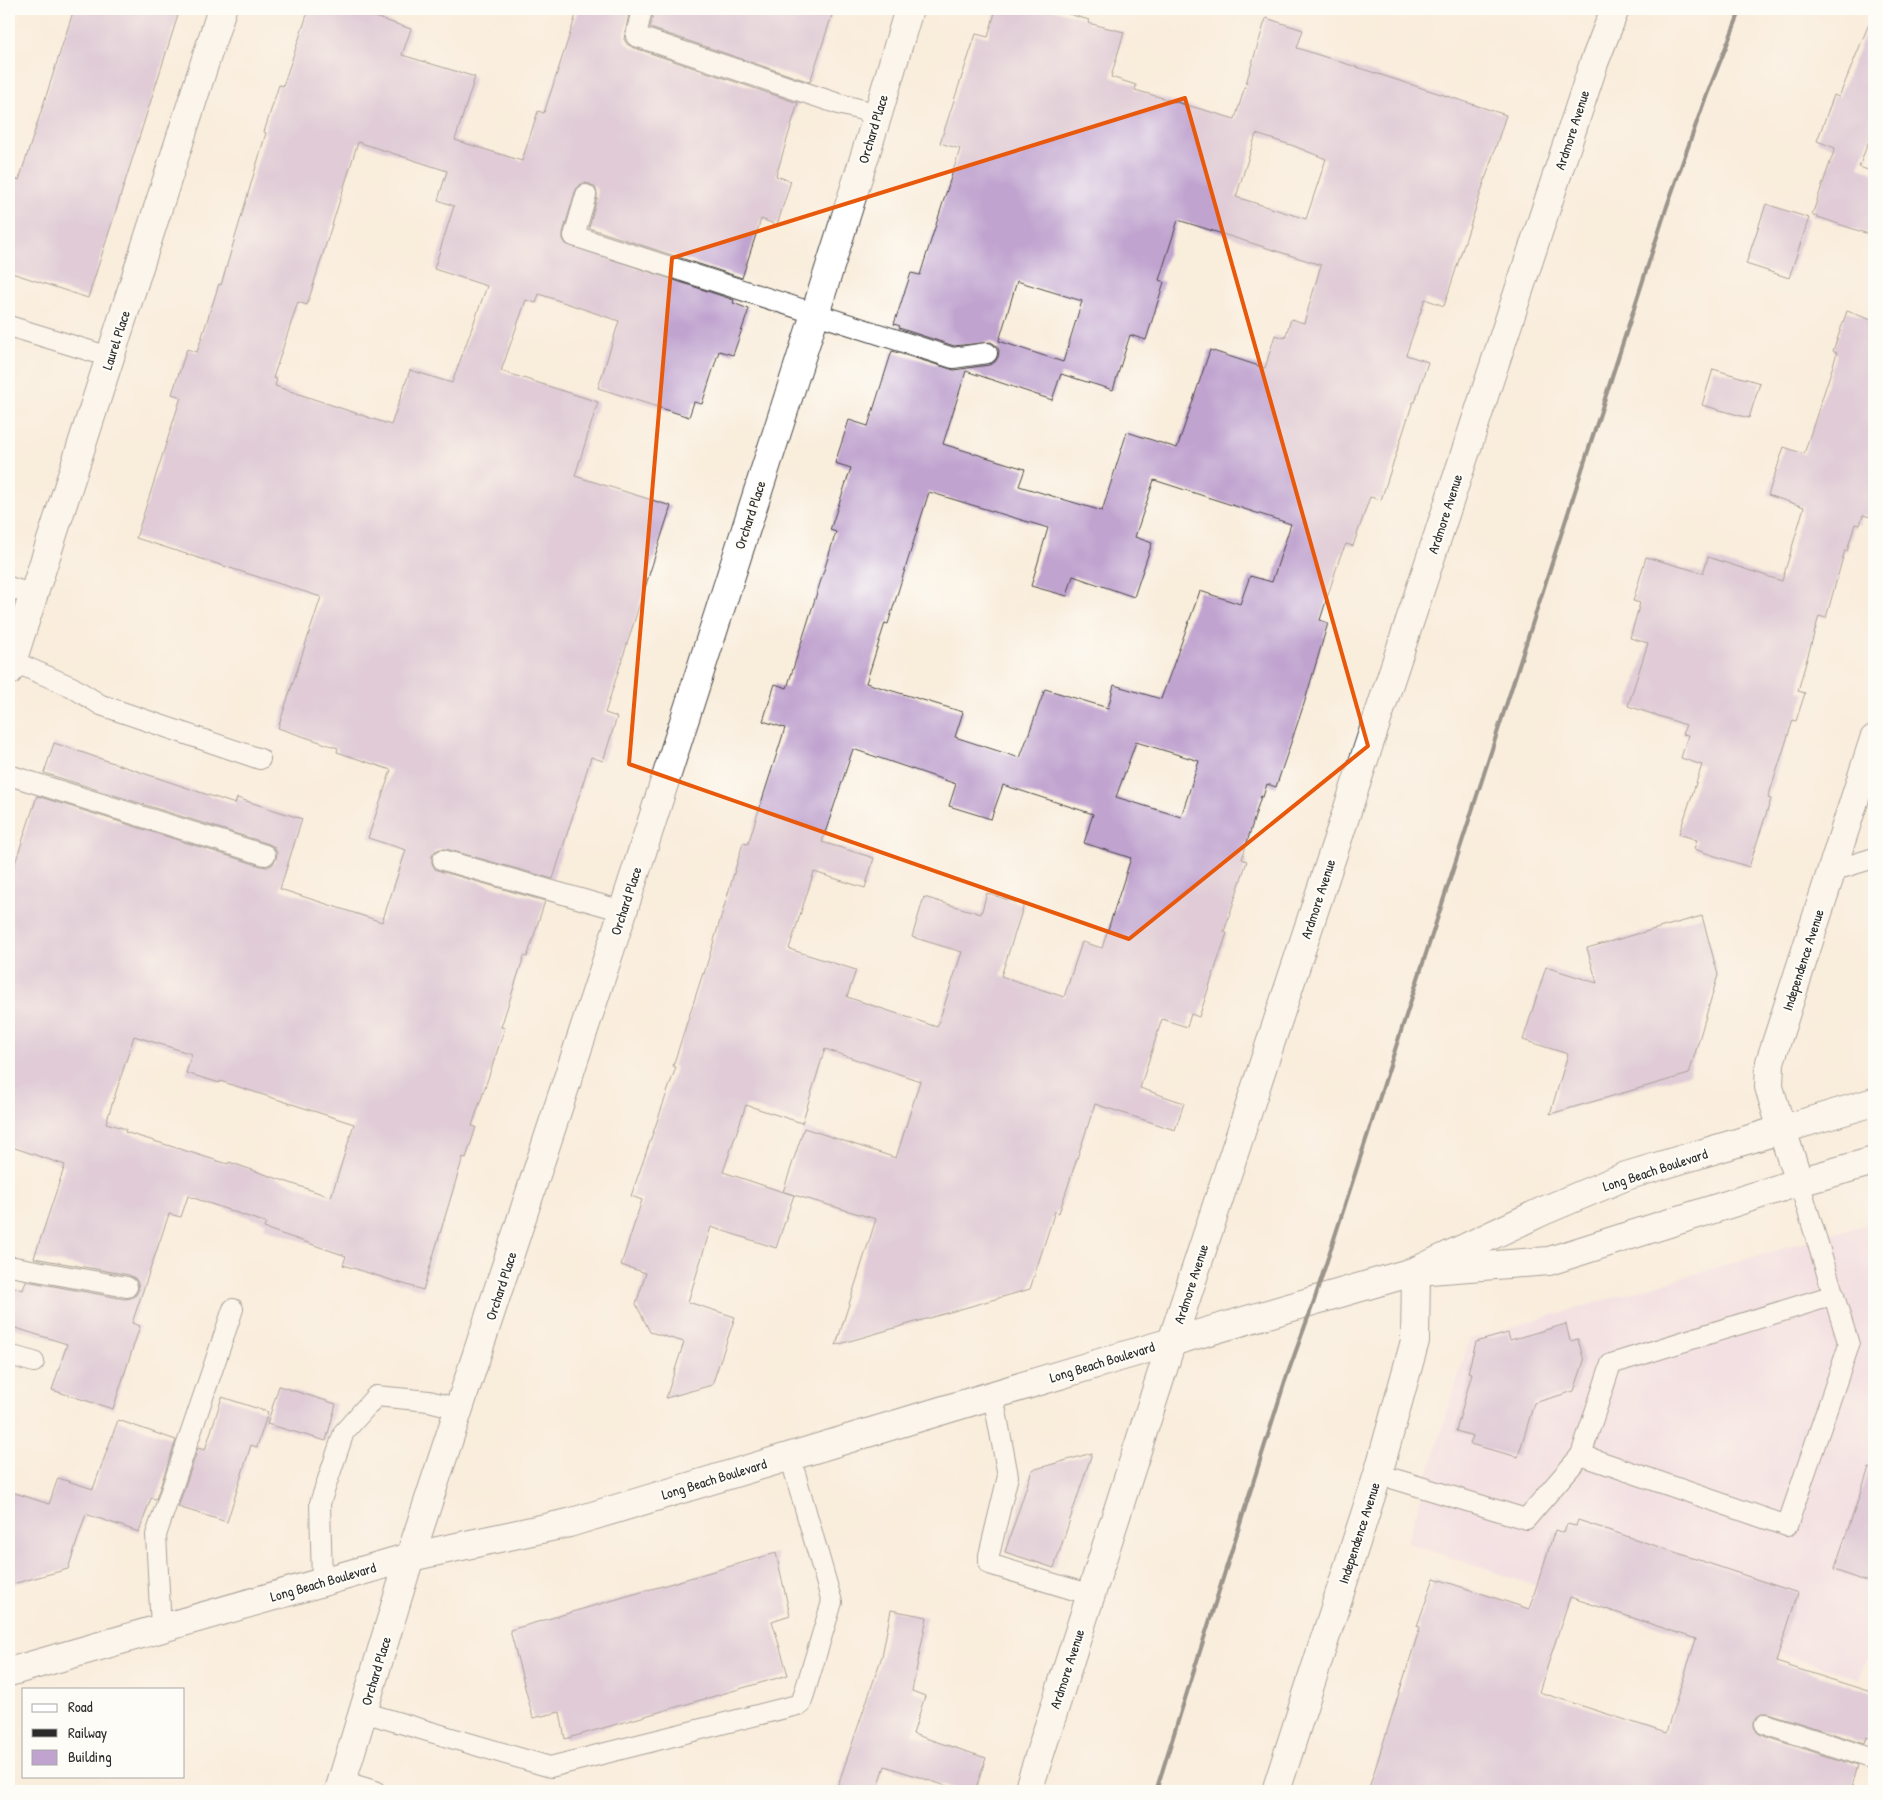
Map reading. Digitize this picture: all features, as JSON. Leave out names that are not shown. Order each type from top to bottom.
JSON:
[{"type":"street","name":"Laurel Place","points":[[10,666],[21,591],[110,357],[222,9]]},
{"type":"street","name":"Orchard Place","points":[[341,1786],[410,1557],[623,911],[815,314],[909,9]]},
{"type":"street","name":"Ardmore Avenue","points":[[1028,1791],[1172,1341],[1594,63],[1615,9]]},
{"type":"street","name":"Independence Avenue","points":[[1799,1182],[1769,1087],[1770,1062],[1874,739]]},
{"type":"street","name":"Long Beach Boulevard","points":[[9,1672],[410,1557],[569,1523],[1172,1341],[1416,1271],[1542,1211],[1626,1176],[1874,1102]]},
{"type":"street","name":"Long Beach Boulevard","points":[[1416,1271],[1549,1261],[1799,1182],[1874,1161]]},
{"type":"street","name":"Independence Avenue","points":[[1276,1791],[1378,1474],[1415,1341],[1416,1271]]},
{"type":"lane","points":[[642,9],[636,36],[839,104],[878,114]]},
{"type":"lane","points":[[586,196],[574,236],[953,358],[987,353]]},
{"type":"lane","points":[[9,326],[110,357]]},
{"type":"lane","points":[[10,666],[72,686],[101,705],[260,759]]},
{"type":"lane","points":[[9,775],[265,855]]},
{"type":"lane","points":[[1832,870],[1874,858]]},
{"type":"lane","points":[[443,860],[623,911]]},
{"type":"lane","points":[[1581,1455],[1787,1526],[1849,1345],[1799,1182]]},
{"type":"lane","points":[[9,1266],[127,1287]]},
{"type":"lane","points":[[1378,1474],[1526,1519],[1581,1455],[1611,1364],[1834,1294]]},
{"type":"lane","points":[[161,1628],[156,1535],[233,1309]]},
{"type":"lane","points":[[9,1354],[34,1362]]},
{"type":"lane","points":[[993,1395],[1008,1476],[989,1555],[989,1564],[1091,1595]]},
{"type":"lane","points":[[322,1582],[320,1503],[344,1432],[376,1396],[429,1401],[460,1409]]},
{"type":"lane","points":[[363,1712],[550,1767],[800,1704],[832,1602],[790,1456]]},
{"type":"lane","points":[[1765,1724],[1874,1759]]},
{"type":"lane","points":[[341,1786],[375,1791]]},
{"type":"highlighted area","points":[[1185,98],[1368,746],[1129,939],[629,764],[672,258]]},
{"type":"shaded area","points":[[1874,1222],[1874,1632],[1860,1679],[1738,1640],[1734,1652],[1407,1543],[1470,1339]]},
{"type":"building","points":[[74,9],[180,9],[88,298],[9,272],[9,177],[19,180]]},
{"type":"building","points":[[309,9],[374,9],[372,16],[411,29],[402,55],[475,77],[455,140],[522,161],[538,111],[544,113],[578,9],[630,9],[624,39],[632,47],[798,103],[776,176],[791,181],[777,225],[761,219],[742,278],[589,228],[597,192],[595,187],[584,183],[578,186],[575,192],[563,233],[563,239],[566,244],[734,300],[733,303],[749,309],[733,355],[719,351],[702,404],[694,402],[689,417],[598,388],[619,321],[539,294],[536,303],[526,300],[501,371],[598,402],[575,476],[671,506],[605,713],[617,717],[603,761],[591,757],[553,879],[446,849],[435,851],[432,856],[432,863],[435,869],[440,871],[545,901],[527,957],[524,956],[501,1027],[505,1028],[472,1126],[476,1127],[466,1158],[463,1157],[423,1290],[343,1265],[346,1256],[264,1228],[266,1223],[188,1196],[181,1217],[169,1214],[132,1323],[140,1326],[113,1409],[52,1390],[67,1344],[9,1326],[9,1286],[23,1290],[26,1281],[125,1299],[136,1295],[139,1289],[135,1278],[129,1275],[34,1258],[65,1165],[9,1146],[9,882],[37,796],[261,866],[267,867],[273,864],[277,853],[274,847],[269,844],[44,773],[54,743],[235,804],[237,798],[302,819],[280,889],[382,922],[406,850],[368,838],[391,770],[337,752],[338,748],[278,728],[321,597],[136,538],[181,397],[172,394],[187,349],[197,352],[219,284],[221,285],[279,85],[283,86]],"holes":[[[358,142],[447,171],[438,200],[454,206],[434,269],[487,286],[452,383],[410,370],[391,425],[275,386],[277,379],[273,378],[298,302],[307,305]],[[134,1036],[192,1054],[186,1073],[220,1083],[220,1081],[354,1124],[331,1197],[229,1162],[228,1164],[125,1132],[126,1129],[106,1123]]]},
{"type":"building","points":[[654,9],[834,9],[810,82],[650,28]]},
{"type":"building","points":[[996,9],[1052,9],[1089,20],[1088,23],[1124,32],[1111,77],[1136,85],[1135,90],[1235,119],[1266,18],[1303,30],[1297,48],[1506,115],[1444,306],[1425,299],[1406,355],[1428,362],[1381,500],[1370,497],[1353,546],[1346,544],[1340,557],[1320,620],[1328,623],[1304,704],[1276,787],[1267,784],[1263,797],[1261,796],[1242,859],[1247,861],[1224,932],[1227,933],[1199,1017],[1191,1014],[1187,1027],[1162,1019],[1140,1088],[1184,1103],[1175,1130],[1095,1104],[1059,1213],[1055,1211],[1030,1289],[836,1345],[876,1219],[784,1192],[794,1195],[776,1248],[711,1227],[688,1302],[735,1317],[712,1385],[666,1398],[684,1342],[650,1332],[636,1304],[646,1273],[621,1265],[642,1200],[631,1196],[676,1067],[673,1066],[704,974],[743,843],[748,844],[785,728],[763,721],[775,684],[787,688],[836,532],[830,530],[851,468],[835,463],[849,420],[868,426],[892,351],[954,370],[989,365],[995,362],[998,357],[999,351],[997,346],[991,342],[954,346],[899,328],[900,326],[894,324],[911,273],[920,275],[960,149],[940,143],[976,34],[988,37]],"holes":[[[1256,134],[1326,159],[1306,219],[1236,197]],[[1178,220],[1321,265],[1304,323],[1291,319],[1285,338],[1275,335],[1265,368],[1210,350],[1177,448],[1127,432],[1102,511],[1019,486],[1025,469],[943,444],[966,371],[1052,400],[1061,374],[1113,390],[1130,335],[1146,340],[1164,282],[1159,280]],[[1017,281],[1082,301],[1063,362],[999,341]],[[1154,480],[1291,524],[1272,582],[1250,576],[1240,604],[1200,591],[1161,699],[1114,685],[1108,708],[1045,689],[1020,758],[955,737],[963,712],[866,683],[885,623],[888,624],[929,492],[1048,528],[1031,586],[1067,596],[1073,576],[1134,597],[1152,543],[1135,537]],[[1136,742],[1199,761],[1181,817],[1116,797]],[[853,749],[956,784],[949,806],[991,819],[1003,785],[1093,814],[1084,843],[1131,858],[1102,948],[1082,942],[1064,997],[1001,976],[1024,905],[987,893],[981,914],[924,897],[912,937],[962,952],[937,1027],[847,997],[856,970],[789,949],[814,872],[865,888],[874,858],[822,842]],[[825,1049],[920,1081],[896,1158],[804,1128],[783,1192],[723,1172],[746,1105],[802,1123]]]},
{"type":"building","points":[[1873,14],[1874,127],[1859,167],[1874,172],[1874,236],[1812,215],[1835,148],[1817,141],[1834,95],[1839,97]]},
{"type":"building","points":[[1766,204],[1809,218],[1789,278],[1746,264]]},
{"type":"building","points":[[1847,311],[1874,321],[1874,518],[1863,515],[1860,525],[1855,524],[1847,551],[1845,550],[1826,618],[1819,616],[1798,691],[1805,693],[1796,721],[1793,720],[1768,798],[1771,799],[1749,867],[1694,849],[1697,840],[1679,834],[1702,765],[1681,758],[1688,735],[1682,734],[1686,725],[1628,706],[1648,643],[1630,638],[1640,603],[1633,601],[1646,557],[1703,573],[1708,557],[1782,581],[1804,507],[1768,495],[1784,447],[1804,454],[1837,353],[1833,351]]},
{"type":"building","points":[[1713,369],[1760,383],[1749,418],[1702,405]]},
{"type":"building","points":[[1702,916],[1718,975],[1689,1074],[1550,1114],[1568,1054],[1523,1040],[1546,967],[1597,983],[1587,948]]},
{"type":"building","points":[[1566,1324],[1570,1341],[1578,1339],[1584,1361],[1574,1391],[1534,1403],[1518,1457],[1470,1444],[1473,1436],[1456,1431],[1472,1373],[1468,1372],[1476,1342],[1508,1333],[1510,1340]]},
{"type":"building","points":[[279,1386],[336,1404],[326,1441],[267,1424]]},
{"type":"building","points":[[222,1397],[268,1412],[257,1447],[251,1445],[227,1522],[178,1507],[198,1448],[205,1450]]},
{"type":"building","points":[[118,1420],[176,1440],[156,1499],[151,1498],[139,1532],[86,1514],[68,1569],[9,1585],[9,1491],[49,1504],[58,1478],[93,1489]]},
{"type":"building","points":[[1092,1453],[1054,1568],[1005,1552],[1032,1470]]},
{"type":"building","points":[[1869,1468],[1874,1469],[1874,1584],[1834,1570]]},
{"type":"building","points":[[1578,1520],[1798,1593],[1776,1662],[1874,1693],[1874,1739],[1867,1737],[1865,1744],[1768,1713],[1762,1713],[1757,1716],[1754,1721],[1754,1727],[1761,1735],[1858,1766],[1851,1791],[1368,1791],[1420,1627],[1417,1626],[1434,1578],[1529,1609],[1555,1530],[1564,1533],[1567,1524],[1576,1526]],"holes":[[[1570,1597],[1696,1639],[1666,1733],[1539,1692]]]},
{"type":"building","points":[[776,1553],[790,1615],[772,1621],[788,1675],[565,1739],[560,1712],[533,1718],[510,1630]]},
{"type":"building","points":[[891,1610],[927,1617],[912,1691],[925,1696],[913,1734],[986,1758],[975,1791],[962,1791],[885,1766],[877,1791],[836,1791],[882,1656]]},
{"type":"railway","points":[[1156,1791],[1285,1381],[1314,1301],[1667,206],[1704,102],[1741,9]]}]
